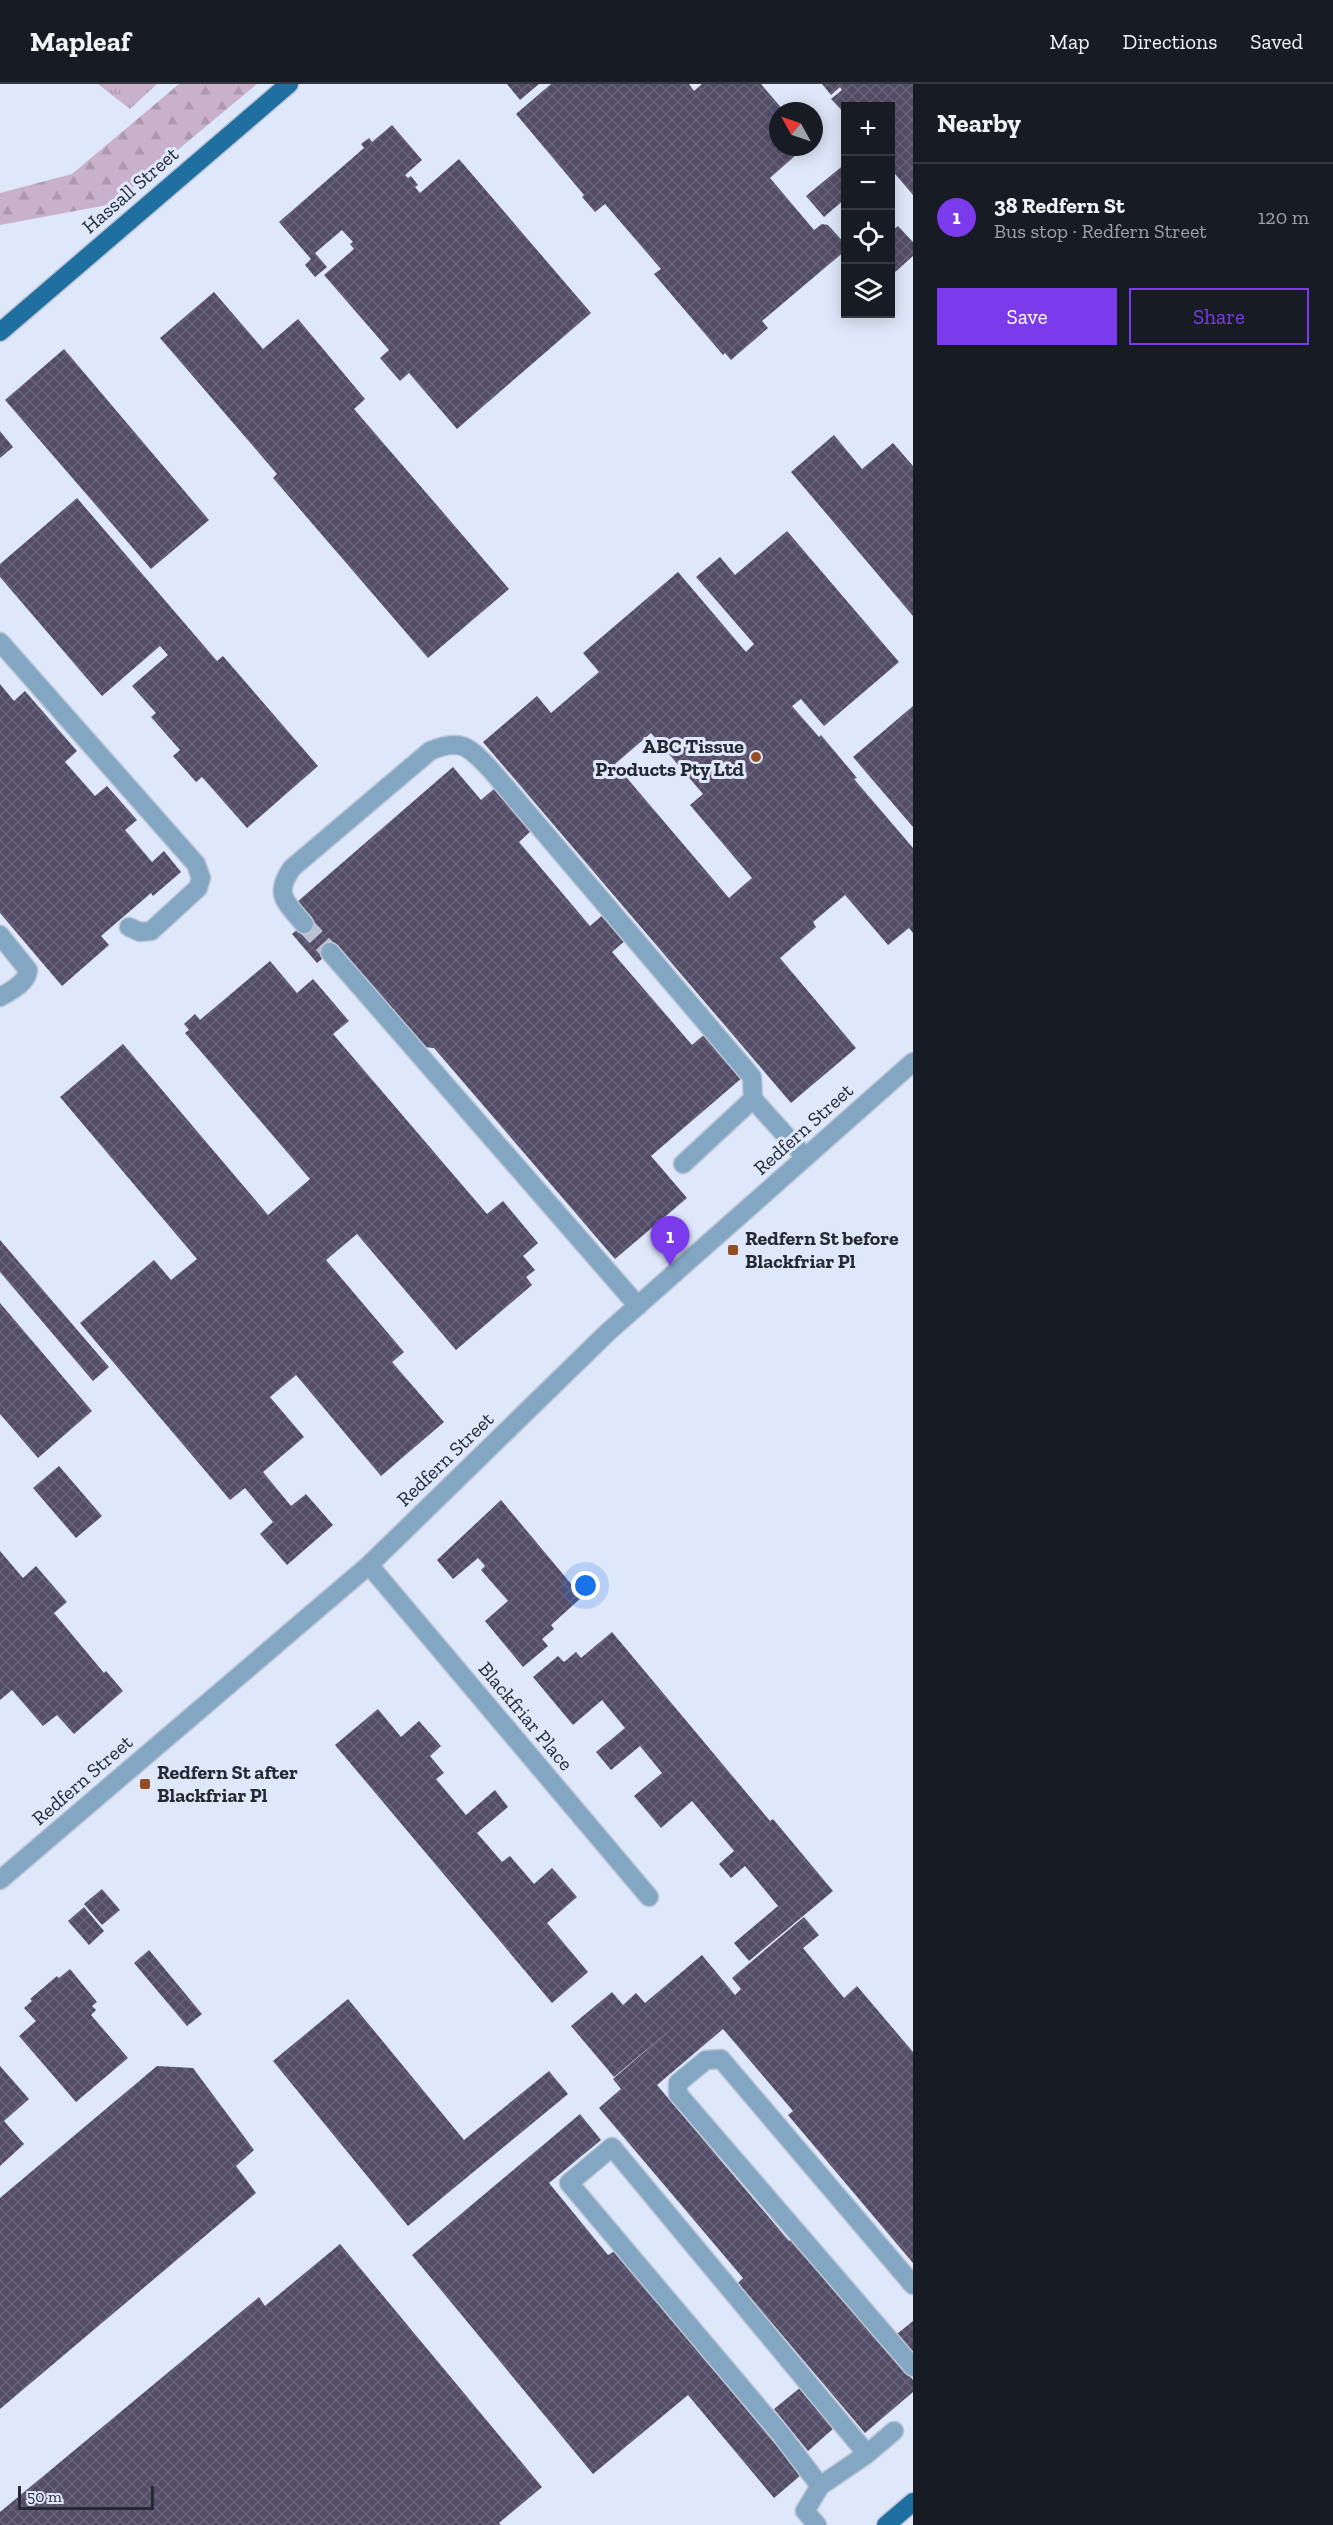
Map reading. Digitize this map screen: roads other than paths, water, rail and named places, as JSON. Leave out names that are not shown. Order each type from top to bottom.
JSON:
[{"type":"main road","name":"Hassall Street","points":[[0,332],[289,84]]},
{"type":"main road","points":[[886,2525],[913,2502]]},
{"type":"street","points":[[0,642],[196,864],[201,878],[198,888],[151,931],[140,932],[129,927]]},
{"type":"street","points":[[304,924],[284,900],[282,894],[282,885],[292,868],[430,750],[447,743],[462,745],[474,752],[491,771],[752,1077],[753,1099],[805,1157]]},
{"type":"street","points":[[0,935],[28,970],[22,982],[0,997]]},
{"type":"street","points":[[330,952],[638,1306]]},
{"type":"street","name":"Redfern Street","points":[[0,1880],[369,1565],[638,1306],[913,1062]]},
{"type":"street","points":[[683,1164],[753,1099]]},
{"type":"street","name":"Blackfriar Place","points":[[369,1565],[650,1897]]},
{"type":"street","points":[[913,2285],[722,2059],[706,2060],[678,2083],[678,2094],[913,2367]]},
{"type":"street","points":[[820,2486],[780,2433],[569,2183],[612,2147],[867,2454]]},
{"type":"street","points":[[817,2525],[805,2511],[820,2486],[867,2454],[894,2431]]},
{"type":"tunnel","points":[[304,924],[330,952]]},
{"type":"place","name":"ABC Tissue Products Pty Ltd","points":[[756,757]]},
{"type":"place","name":"Redfern St before Blackfriar Pl","points":[[733,1250]]},
{"type":"place","name":"38 Redfern St","points":[[670,1266]]},
{"type":"place","name":"Redfern St after Blackfriar Pl","points":[[145,1784]]}]
